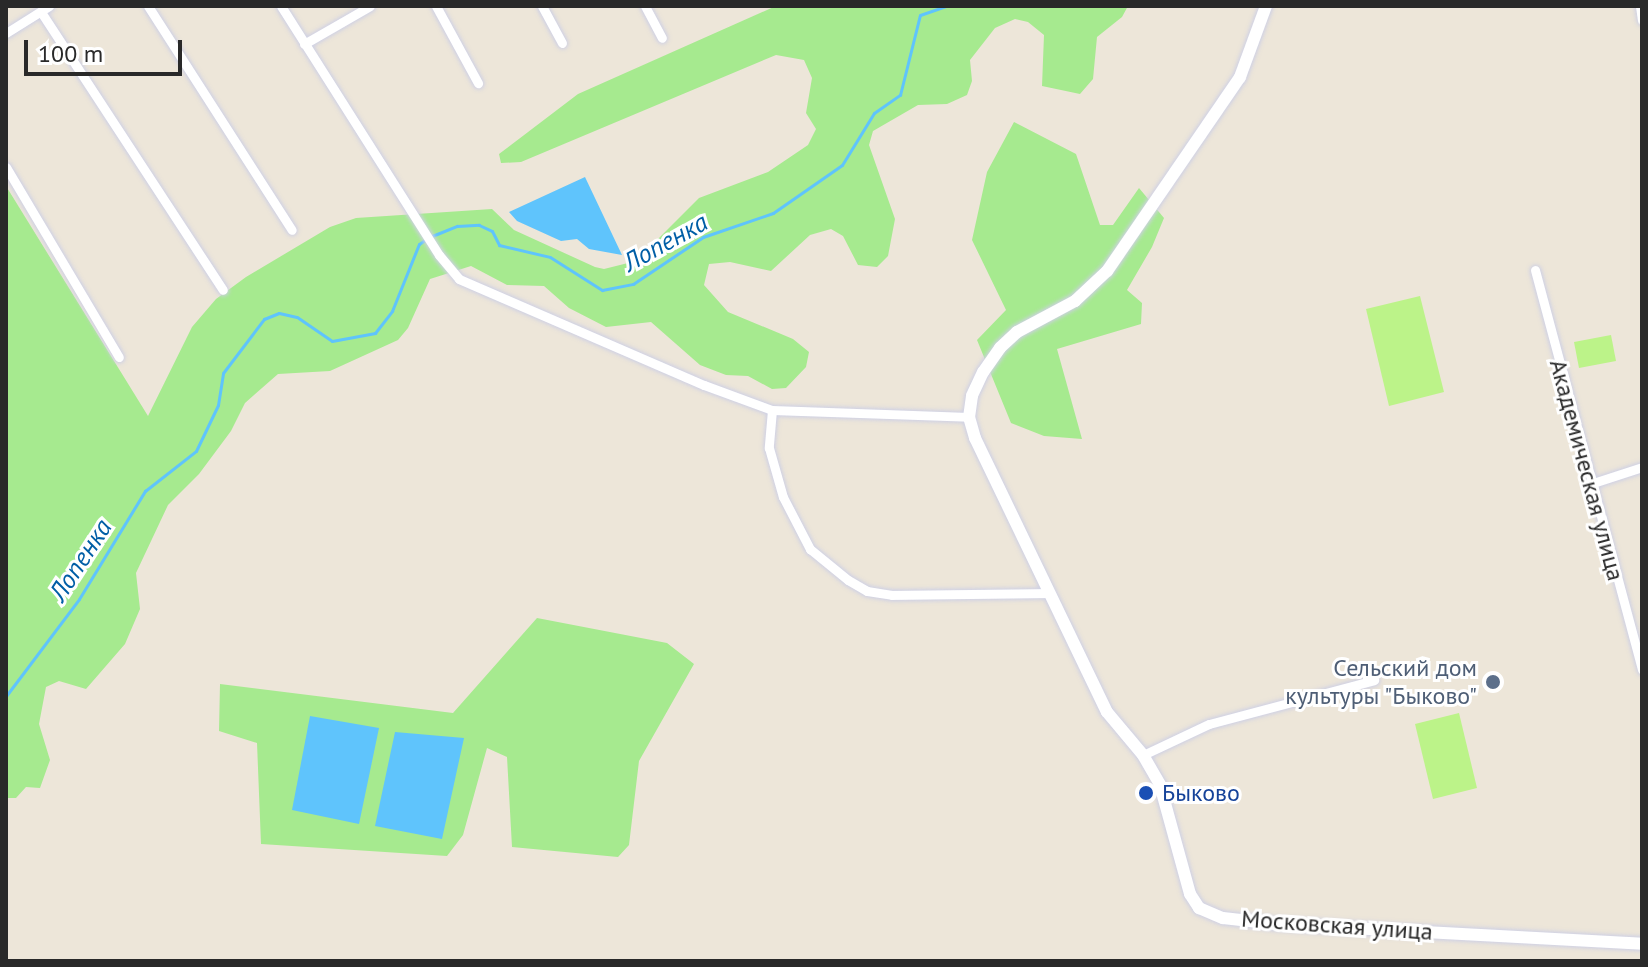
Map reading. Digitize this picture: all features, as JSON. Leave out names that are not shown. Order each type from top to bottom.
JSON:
[{"type":"street","points":[[148,6],[292,230]]},
{"type":"street","points":[[281,6],[439,255],[459,279],[704,385],[772,410],[969,417],[972,396],[1000,348],[1017,332],[1075,301],[1107,271],[1240,77],[1266,6]]},
{"type":"street","points":[[304,44],[370,6]]},
{"type":"street","points":[[436,6],[478,83]]},
{"type":"street","points":[[542,6],[562,43]]},
{"type":"street","points":[[645,6],[662,38]]},
{"type":"street","points":[[1640,6],[1642,20]]},
{"type":"street","points":[[6,33],[45,9],[223,290]]},
{"type":"street","points":[[6,167],[119,357]]},
{"type":"street","name":"Академическая улица","points":[[1535,270],[1642,670]]},
{"type":"street","points":[[772,410],[769,448],[783,497],[810,549],[848,580],[867,591],[892,595],[1049,593]]},
{"type":"street","name":"Московская улица","points":[[969,417],[975,438],[1107,712],[1143,755],[1160,785],[1190,894],[1199,908],[1209,915],[1277,924],[1642,944]]},
{"type":"street","points":[[1590,484],[1642,467]]},
{"type":"street","points":[[1143,755],[1209,724],[1374,680]]},
{"type":"green space","points":[[776,6],[1128,6],[1122,17],[1097,37],[1093,79],[1080,94],[1042,86],[1044,35],[1028,22],[1015,19],[995,28],[970,60],[972,81],[967,95],[947,104],[918,105],[873,131],[869,145],[895,219],[888,256],[877,267],[858,265],[843,236],[831,229],[810,235],[771,271],[730,262],[709,264],[704,285],[728,312],[793,339],[809,352],[806,367],[786,388],[772,389],[748,376],[726,375],[700,365],[651,322],[606,327],[569,308],[544,286],[507,285],[471,266],[430,279],[408,328],[398,340],[330,371],[278,374],[245,403],[231,431],[199,474],[168,505],[136,573],[140,609],[125,644],[86,689],[59,681],[46,687],[39,724],[50,760],[40,788],[26,787],[16,798],[6,798],[6,186],[148,416],[192,327],[216,299],[246,277],[330,227],[356,218],[492,209],[514,230],[595,267],[604,269],[636,261],[699,198],[768,172],[808,145],[816,129],[806,113],[812,78],[804,60],[776,55],[521,162],[501,163],[499,154],[578,94]]},
{"type":"green space","points":[[1014,122],[1076,154],[1100,225],[1113,225],[1139,188],[1164,218],[1152,247],[1127,290],[1142,303],[1141,324],[1057,349],[1082,439],[1044,436],[1011,423],[977,340],[1006,310],[972,240],[987,172]]},
{"type":"green space","points":[[1420,296],[1444,392],[1389,406],[1366,309]]},
{"type":"green space","points":[[1611,335],[1616,361],[1579,368],[1574,342]]},
{"type":"green space","points":[[537,618],[667,643],[694,664],[639,761],[629,845],[618,857],[512,847],[507,757],[487,748],[463,835],[447,856],[261,844],[257,743],[219,731],[220,684],[453,713]]},
{"type":"green space","points":[[1459,713],[1477,788],[1433,799],[1415,724]]},
{"type":"water","points":[[585,177],[622,255],[589,249],[577,239],[561,241],[517,221],[509,212]]},
{"type":"water","points":[[310,716],[379,728],[359,824],[292,810]]},
{"type":"water","points":[[395,732],[464,738],[442,839],[375,826]]},
{"type":"waterway","name":"Лопенка","points":[[432,236],[457,226],[479,225],[492,231],[499,245],[550,257],[602,290],[633,284],[703,237],[773,213],[842,165],[874,113],[900,95],[920,15],[946,6]]},
{"type":"waterway","name":"Лопенка","points":[[6,696],[79,599],[145,491],[196,451],[218,405],[223,373],[264,319],[279,313],[297,317],[332,341],[375,333],[392,311],[419,244],[425,240]]},
{"type":"place","name":"Сельский дом культуры \"Быково\"","points":[[1493,682]]},
{"type":"place","name":"Быково","points":[[1146,793]]}]
